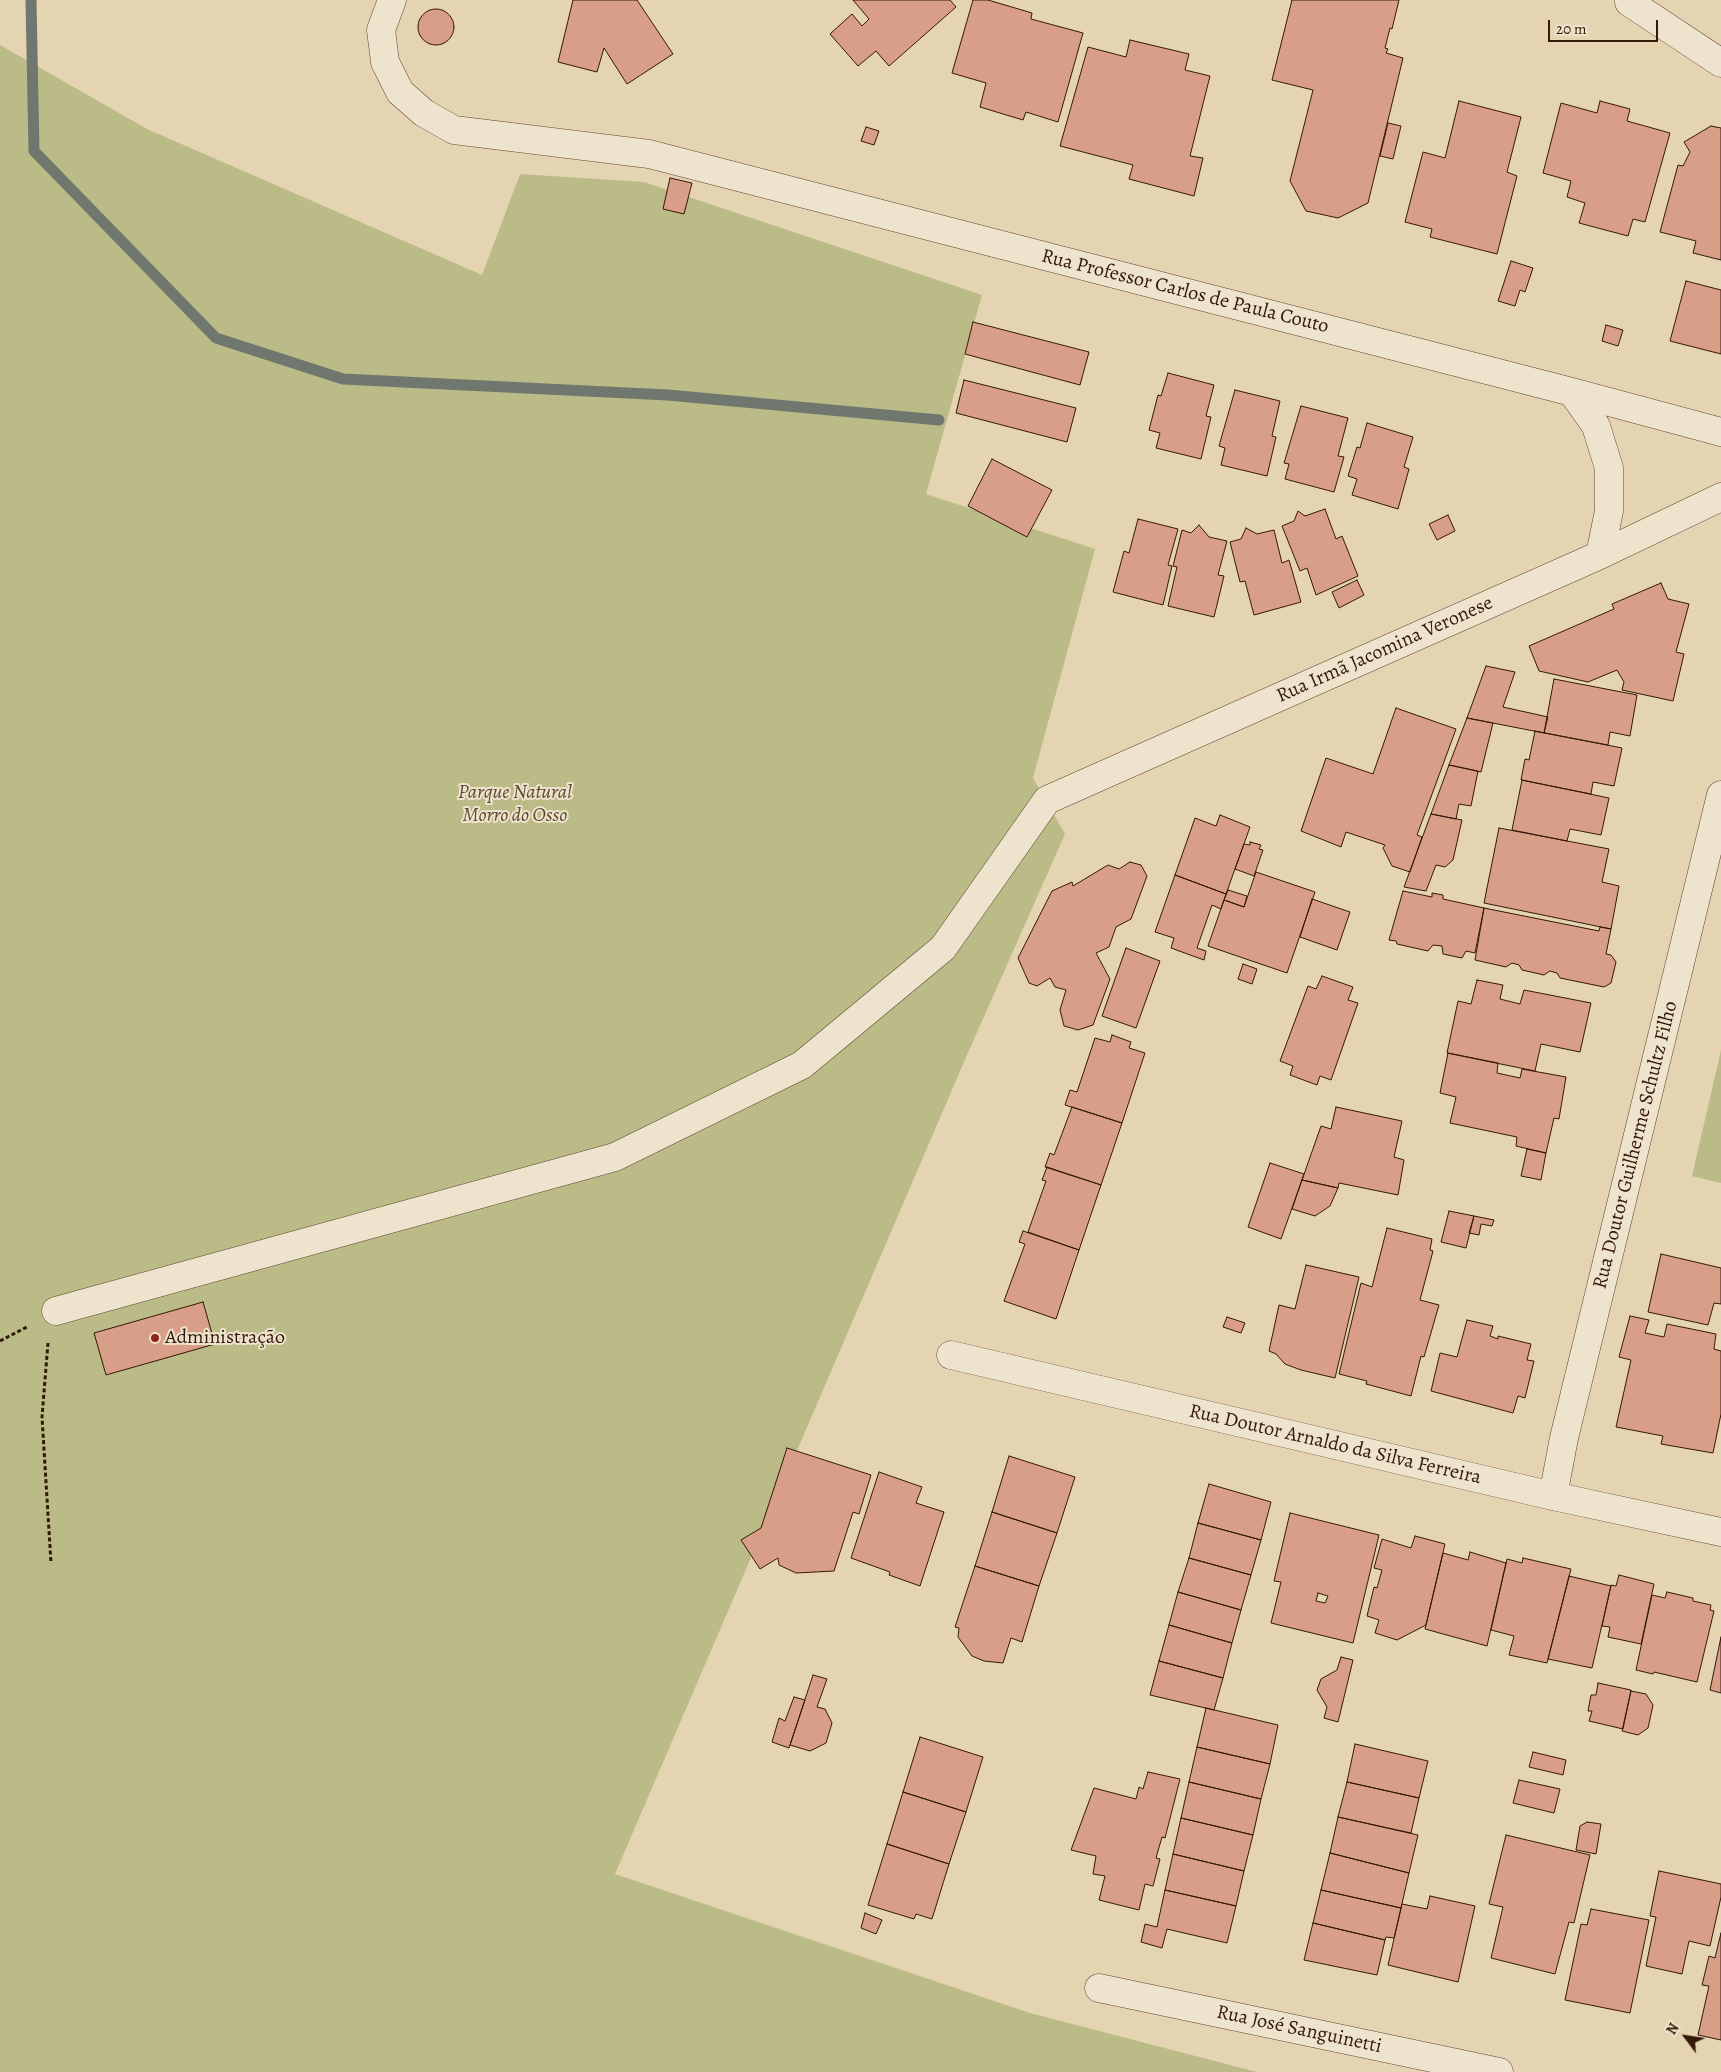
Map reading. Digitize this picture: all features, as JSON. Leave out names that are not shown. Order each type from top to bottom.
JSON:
[{"type":"street","name":"Rua Professor Carlos de Paula Couto","points":[[392,0],[382,30],[385,62],[400,92],[424,113],[454,130],[649,154],[1721,432]]},
{"type":"street","points":[[1629,2],[1721,63]]},
{"type":"street","points":[[1572,392],[1596,426],[1609,468],[1609,510],[1600,555]]},
{"type":"street","name":"Rua Irmã Jacomina Veronese","points":[[56,1311],[615,1157],[802,1065],[943,948],[1047,800],[1600,555],[1721,497]]},
{"type":"street","name":"Rua Doutor Guilherme Schultz Filho","points":[[1553,1496],[1566,1428],[1721,795]]},
{"type":"street","name":"Rua Doutor Arnaldo da Silva Ferreira","points":[[950,1355],[1553,1496],[1721,1532]]},
{"type":"street","name":"Rua José Sanguinetti","points":[[1099,1988],[1499,2072]]},
{"type":"path","points":[[51,1563],[42,1417],[47,1344],[56,1311]]},
{"type":"green space","name":"Parque Natural Morro do Osso","points":[[0,45],[147,129],[482,275],[520,174],[644,182],[982,295],[926,494],[1095,549],[1033,778],[1065,834],[967,1055],[615,1874],[1030,2013],[1257,2072],[0,2072]]},
{"type":"green space","points":[[1721,1050],[1721,1183],[1692,1176]]},
{"type":"building","points":[[573,0],[637,0],[673,54],[627,84],[604,48],[597,72],[558,62]]},
{"type":"building","points":[[853,0],[950,0],[956,7],[889,66],[876,51],[858,66],[830,34],[852,14],[862,26],[869,19]]},
{"type":"building","points":[[973,0],[988,0],[1032,13],[1031,19],[1083,33],[1058,122],[1026,112],[1023,120],[980,107],[986,83],[952,73]]},
{"type":"building","points":[[1292,0],[1399,0],[1385,48],[1388,49],[1386,53],[1403,58],[1368,203],[1338,218],[1306,211],[1290,181],[1313,90],[1272,80]]},
{"type":"building","points":[[436,9],[448,15],[454,27],[448,39],[436,45],[424,39],[418,27],[424,15]]},
{"type":"building","points":[[1130,40],[1189,54],[1185,70],[1210,76],[1190,156],[1203,158],[1194,196],[1129,179],[1133,165],[1060,146],[1088,47],[1126,57]]},
{"type":"building","points":[[1459,101],[1521,117],[1507,172],[1517,176],[1497,254],[1430,237],[1432,229],[1405,222],[1423,152],[1445,158]]},
{"type":"building","points":[[1600,101],[1630,109],[1627,121],[1670,133],[1645,222],[1633,219],[1628,236],[1579,223],[1585,203],[1567,197],[1571,181],[1543,173],[1561,103],[1597,113]]},
{"type":"building","points":[[1388,123],[1401,126],[1393,159],[1380,156]]},
{"type":"building","points":[[1711,126],[1721,128],[1721,260],[1693,253],[1696,241],[1660,232],[1678,165],[1683,166],[1690,152],[1684,142]]},
{"type":"building","points":[[866,127],[879,131],[874,145],[861,141]]},
{"type":"building","points":[[670,178],[692,183],[684,214],[663,209]]},
{"type":"building","points":[[1511,261],[1533,268],[1525,292],[1520,290],[1515,306],[1498,301]]},
{"type":"building","points":[[1686,281],[1721,290],[1721,354],[1670,341]]},
{"type":"building","points":[[973,322],[1089,352],[1080,385],[965,354]]},
{"type":"building","points":[[1606,325],[1623,330],[1618,346],[1602,341]]},
{"type":"building","points":[[1168,373],[1214,385],[1206,416],[1211,417],[1201,459],[1156,448],[1160,433],[1149,430],[1158,395],[1161,396]]},
{"type":"building","points":[[964,380],[1076,408],[1067,442],[956,413]]},
{"type":"building","points":[[1235,390],[1280,401],[1272,436],[1276,437],[1267,476],[1221,465],[1225,448],[1219,446]]},
{"type":"building","points":[[1301,406],[1348,418],[1338,456],[1344,457],[1334,492],[1285,479],[1289,464],[1284,463]]},
{"type":"building","points":[[1367,423],[1413,437],[1404,467],[1409,469],[1398,509],[1352,495],[1357,479],[1348,476],[1357,447],[1360,448]]},
{"type":"building","points":[[992,459],[1052,490],[1027,537],[968,506]]},
{"type":"building","points":[[1325,509],[1336,539],[1342,536],[1358,576],[1316,595],[1307,568],[1300,571],[1282,526],[1294,521],[1298,511],[1305,516]]},
{"type":"building","points":[[1448,515],[1455,531],[1437,540],[1429,524]]},
{"type":"building","points":[[1138,519],[1178,529],[1168,565],[1172,566],[1163,605],[1113,592],[1124,551],[1129,553]]},
{"type":"building","points":[[1199,525],[1209,537],[1227,541],[1218,575],[1224,576],[1214,617],[1168,606],[1177,567],[1173,566],[1182,530],[1191,533]]},
{"type":"building","points":[[1246,528],[1257,534],[1274,530],[1282,563],[1289,560],[1301,602],[1254,615],[1245,581],[1240,582],[1230,542],[1241,539]]},
{"type":"building","points":[[1357,580],[1364,595],[1339,608],[1332,592]]},
{"type":"building","points":[[1661,583],[1668,599],[1689,604],[1676,652],[1684,654],[1673,701],[1622,690],[1624,682],[1617,670],[1588,682],[1539,671],[1529,646],[1614,609],[1612,604]]},
{"type":"building","points":[[1486,666],[1515,672],[1503,707],[1548,717],[1544,733],[1467,718]]},
{"type":"building","points":[[1554,679],[1637,695],[1630,736],[1610,732],[1608,745],[1544,733]]},
{"type":"building","points":[[1396,708],[1456,729],[1417,835],[1422,837],[1410,872],[1392,866],[1383,848],[1385,845],[1346,832],[1341,847],[1301,831],[1326,758],[1373,774]]},
{"type":"building","points":[[1467,718],[1493,723],[1481,772],[1449,765]]},
{"type":"building","points":[[1535,731],[1622,748],[1614,786],[1593,782],[1591,794],[1521,780],[1525,759],[1529,760]]},
{"type":"building","points":[[1449,765],[1478,771],[1471,806],[1459,804],[1456,819],[1431,814]]},
{"type":"building","points":[[1522,780],[1609,798],[1601,835],[1570,829],[1567,841],[1512,830]]},
{"type":"building","points":[[1431,814],[1462,820],[1453,860],[1445,867],[1436,865],[1426,891],[1404,887]]},
{"type":"building","points":[[1220,815],[1250,827],[1226,894],[1175,875],[1195,818],[1216,826]]},
{"type":"building","points":[[1499,828],[1609,849],[1602,882],[1619,886],[1611,929],[1484,903]]},
{"type":"building","points":[[1250,842],[1261,845],[1259,849],[1263,850],[1254,876],[1235,869],[1244,844],[1250,845]]},
{"type":"building","points":[[1130,862],[1141,865],[1147,876],[1131,919],[1116,927],[1109,947],[1096,953],[1110,979],[1093,1025],[1078,1030],[1064,1026],[1060,1010],[1066,990],[1055,987],[1050,978],[1037,986],[1029,983],[1018,958],[1052,891],[1072,882],[1073,886],[1108,865],[1119,869]]},
{"type":"building","points":[[1256,872],[1315,892],[1287,973],[1208,946],[1224,900],[1244,907]]},
{"type":"building","points":[[1175,875],[1226,894],[1221,909],[1212,905],[1197,948],[1206,951],[1204,960],[1171,948],[1174,938],[1155,932]]},
{"type":"building","points":[[1228,890],[1247,896],[1244,907],[1224,900]]},
{"type":"building","points":[[1403,891],[1432,897],[1432,893],[1443,895],[1443,899],[1484,908],[1475,953],[1466,951],[1462,958],[1443,954],[1442,946],[1433,945],[1428,951],[1397,944],[1396,941],[1389,940]]},
{"type":"building","points":[[1312,899],[1350,912],[1337,950],[1300,937]]},
{"type":"building","points":[[1484,908],[1599,931],[1600,927],[1611,929],[1606,954],[1611,955],[1616,962],[1611,983],[1604,987],[1560,978],[1557,973],[1550,971],[1544,975],[1522,970],[1519,965],[1512,963],[1506,967],[1475,960]]},
{"type":"building","points":[[1126,948],[1160,961],[1136,1028],[1102,1016]]},
{"type":"building","points":[[1243,964],[1257,969],[1252,984],[1238,979]]},
{"type":"building","points":[[1322,976],[1353,987],[1348,1000],[1358,1003],[1331,1080],[1320,1076],[1317,1085],[1290,1075],[1293,1066],[1280,1061],[1308,986],[1316,989]]},
{"type":"building","points":[[1477,980],[1503,985],[1500,999],[1520,1004],[1524,990],[1591,1003],[1580,1052],[1541,1044],[1535,1071],[1447,1053],[1458,1001],[1471,1004]]},
{"type":"building","points":[[1112,1035],[1131,1042],[1129,1048],[1145,1053],[1122,1123],[1065,1105],[1070,1090],[1077,1092],[1095,1038],[1110,1042]]},
{"type":"building","points":[[1448,1053],[1498,1063],[1497,1073],[1520,1078],[1522,1069],[1566,1077],[1559,1119],[1554,1118],[1546,1153],[1516,1146],[1517,1137],[1450,1123],[1456,1097],[1440,1093]]},
{"type":"building","points":[[1072,1107],[1122,1123],[1101,1185],[1045,1167],[1050,1153],[1054,1155]]},
{"type":"building","points":[[1336,1107],[1402,1121],[1394,1157],[1404,1160],[1398,1195],[1339,1183],[1338,1188],[1302,1180],[1321,1126],[1331,1129]]},
{"type":"building","points":[[1527,1149],[1546,1153],[1541,1180],[1521,1176]]},
{"type":"building","points":[[1270,1163],[1304,1174],[1281,1239],[1248,1227]]},
{"type":"building","points":[[1047,1167],[1101,1185],[1079,1250],[1028,1232],[1046,1181],[1042,1180]]},
{"type":"building","points":[[1302,1180],[1338,1188],[1330,1206],[1315,1216],[1292,1209]]},
{"type":"building","points":[[1449,1211],[1474,1216],[1466,1248],[1441,1242]]},
{"type":"building","points":[[1474,1216],[1494,1220],[1492,1226],[1481,1224],[1479,1235],[1469,1233]]},
{"type":"building","points":[[1387,1228],[1432,1239],[1430,1250],[1433,1251],[1420,1300],[1439,1305],[1424,1357],[1421,1356],[1411,1396],[1366,1384],[1367,1381],[1339,1374],[1361,1283],[1372,1287]]},
{"type":"building","points":[[1023,1231],[1079,1250],[1056,1319],[1004,1301],[1025,1244],[1019,1242]]},
{"type":"building","points":[[1661,1254],[1721,1268],[1721,1304],[1714,1303],[1708,1325],[1648,1312]]},
{"type":"building","points":[[1306,1265],[1359,1277],[1335,1378],[1285,1364],[1276,1354],[1269,1351],[1279,1305],[1295,1309]]},
{"type":"building","name":"Administração","points":[[203,1302],[215,1344],[106,1375],[94,1333]]},
{"type":"building","points":[[1630,1316],[1649,1320],[1645,1333],[1664,1337],[1667,1324],[1716,1334],[1714,1349],[1721,1351],[1721,1414],[1713,1453],[1661,1444],[1663,1436],[1616,1427],[1631,1360],[1619,1357]]},
{"type":"building","points":[[1227,1317],[1245,1323],[1241,1333],[1223,1327]]},
{"type":"building","points":[[1467,1320],[1493,1326],[1490,1336],[1498,1339],[1498,1336],[1531,1344],[1527,1360],[1534,1361],[1525,1398],[1518,1396],[1513,1413],[1431,1391],[1440,1353],[1457,1357]]},
{"type":"building","points":[[787,1448],[871,1475],[859,1514],[853,1512],[834,1571],[796,1573],[779,1565],[778,1558],[760,1569],[741,1540],[761,1528]]},
{"type":"building","points":[[1009,1456],[1075,1477],[1057,1533],[992,1512]]},
{"type":"building","points":[[879,1472],[922,1487],[916,1503],[944,1512],[920,1586],[889,1575],[890,1572],[851,1558]]},
{"type":"building","points":[[1209,1484],[1271,1502],[1261,1540],[1198,1523]]},
{"type":"building","points":[[992,1512],[1057,1533],[1039,1586],[975,1566]]},
{"type":"building","points":[[1290,1513],[1379,1535],[1353,1643],[1271,1623],[1281,1582],[1274,1581]],"holes":[[[1318,1593],[1328,1596],[1325,1603],[1316,1601]]]},
{"type":"building","points":[[1198,1523],[1261,1540],[1251,1575],[1189,1558]]},
{"type":"building","points":[[1415,1536],[1445,1544],[1426,1625],[1397,1640],[1375,1633],[1379,1620],[1367,1616],[1374,1587],[1377,1588],[1382,1570],[1374,1568],[1382,1539],[1411,1548]]},
{"type":"building","points":[[1470,1552],[1506,1563],[1487,1646],[1425,1629],[1443,1553],[1468,1560]]},
{"type":"building","points":[[1189,1558],[1251,1575],[1241,1610],[1178,1592]]},
{"type":"building","points":[[1523,1558],[1571,1569],[1547,1663],[1509,1655],[1514,1636],[1491,1630],[1507,1559],[1522,1563]]},
{"type":"building","points":[[975,1566],[1039,1586],[1022,1642],[1011,1638],[1003,1663],[984,1661],[972,1656],[958,1637],[959,1628],[955,1627]]},
{"type":"building","points":[[1619,1575],[1654,1584],[1641,1644],[1608,1637],[1610,1627],[1602,1626],[1611,1585],[1616,1586]]},
{"type":"building","points":[[1569,1576],[1611,1586],[1592,1668],[1548,1659]]},
{"type":"building","points":[[1178,1592],[1241,1610],[1232,1643],[1169,1625]]},
{"type":"building","points":[[1667,1592],[1693,1598],[1693,1601],[1711,1605],[1710,1610],[1714,1611],[1697,1682],[1654,1672],[1653,1674],[1636,1670],[1652,1595],[1665,1598]]},
{"type":"building","points":[[1169,1625],[1232,1643],[1223,1678],[1159,1661]]},
{"type":"building","points":[[1721,1637],[1721,1693],[1710,1690]]},
{"type":"building","points":[[1341,1657],[1353,1660],[1338,1722],[1324,1718],[1327,1707],[1317,1690],[1321,1679],[1337,1670]]},
{"type":"building","points":[[1159,1661],[1223,1678],[1214,1710],[1150,1695]]},
{"type":"building","points":[[813,1675],[827,1679],[817,1707],[825,1709],[832,1723],[826,1743],[810,1751],[790,1745]]},
{"type":"building","points":[[1598,1683],[1631,1690],[1623,1729],[1589,1721],[1592,1711],[1588,1711],[1591,1695],[1596,1695]]},
{"type":"building","points":[[1631,1691],[1646,1694],[1653,1705],[1648,1728],[1638,1735],[1622,1731]]},
{"type":"building","points":[[794,1697],[805,1700],[789,1748],[772,1742],[779,1718],[785,1721]]},
{"type":"building","points":[[1206,1708],[1278,1725],[1270,1764],[1197,1747]]},
{"type":"building","points":[[920,1737],[983,1757],[966,1812],[903,1792]]},
{"type":"building","points":[[1355,1744],[1428,1761],[1419,1798],[1347,1782]]},
{"type":"building","points":[[1197,1747],[1270,1764],[1261,1799],[1189,1782]]},
{"type":"building","points":[[1533,1752],[1566,1760],[1563,1775],[1529,1767]]},
{"type":"building","points":[[1148,1772],[1180,1779],[1165,1838],[1162,1837],[1156,1858],[1160,1859],[1153,1886],[1145,1884],[1139,1910],[1099,1900],[1105,1876],[1093,1874],[1096,1856],[1071,1850],[1094,1788],[1136,1799],[1139,1787],[1143,1789]]},
{"type":"building","points":[[1519,1780],[1560,1789],[1554,1813],[1513,1803]]},
{"type":"building","points":[[1189,1782],[1261,1799],[1253,1835],[1181,1818]]},
{"type":"building","points":[[1347,1782],[1419,1798],[1411,1833],[1338,1817]]},
{"type":"building","points":[[903,1792],[966,1812],[949,1864],[887,1844]]},
{"type":"building","points":[[1338,1817],[1418,1835],[1409,1873],[1330,1853]]},
{"type":"building","points":[[1181,1818],[1253,1835],[1244,1871],[1173,1854]]},
{"type":"building","points":[[1587,1822],[1601,1824],[1596,1854],[1576,1850],[1580,1826]]},
{"type":"building","points":[[1506,1835],[1590,1855],[1574,1923],[1569,1922],[1555,1974],[1491,1958],[1503,1907],[1489,1904]]},
{"type":"building","points":[[887,1844],[949,1864],[932,1919],[916,1914],[914,1919],[868,1905]]},
{"type":"building","points":[[1330,1853],[1409,1873],[1401,1908],[1321,1890]]},
{"type":"building","points":[[1173,1854],[1244,1871],[1236,1906],[1165,1890]]},
{"type":"building","points":[[1659,1871],[1721,1884],[1721,1897],[1710,1946],[1689,1941],[1682,1974],[1646,1966],[1656,1917],[1650,1916]]},
{"type":"building","points":[[1165,1890],[1236,1906],[1227,1943],[1167,1929],[1162,1948],[1141,1942],[1145,1924],[1157,1927]]},
{"type":"building","points":[[1321,1890],[1401,1908],[1394,1938],[1386,1937],[1385,1940],[1313,1923]]},
{"type":"building","points":[[1430,1896],[1475,1906],[1458,1982],[1388,1965],[1402,1904],[1427,1909]]},
{"type":"building","points":[[1591,1909],[1649,1920],[1630,2013],[1565,2000],[1581,1924],[1587,1925]]},
{"type":"building","points":[[865,1913],[882,1920],[876,1934],[861,1928]]},
{"type":"building","points":[[1313,1923],[1385,1940],[1377,1975],[1304,1960]]},
{"type":"building","points":[[1721,1933],[1721,2040],[1698,2035],[1709,1986],[1702,1985],[1709,1956],[1715,1958]]},
{"type":"waterway","points":[[31,0],[34,151],[216,338],[343,379],[668,395],[939,420]]},
{"type":"place","name":"Administração","points":[[155,1338]]}]
